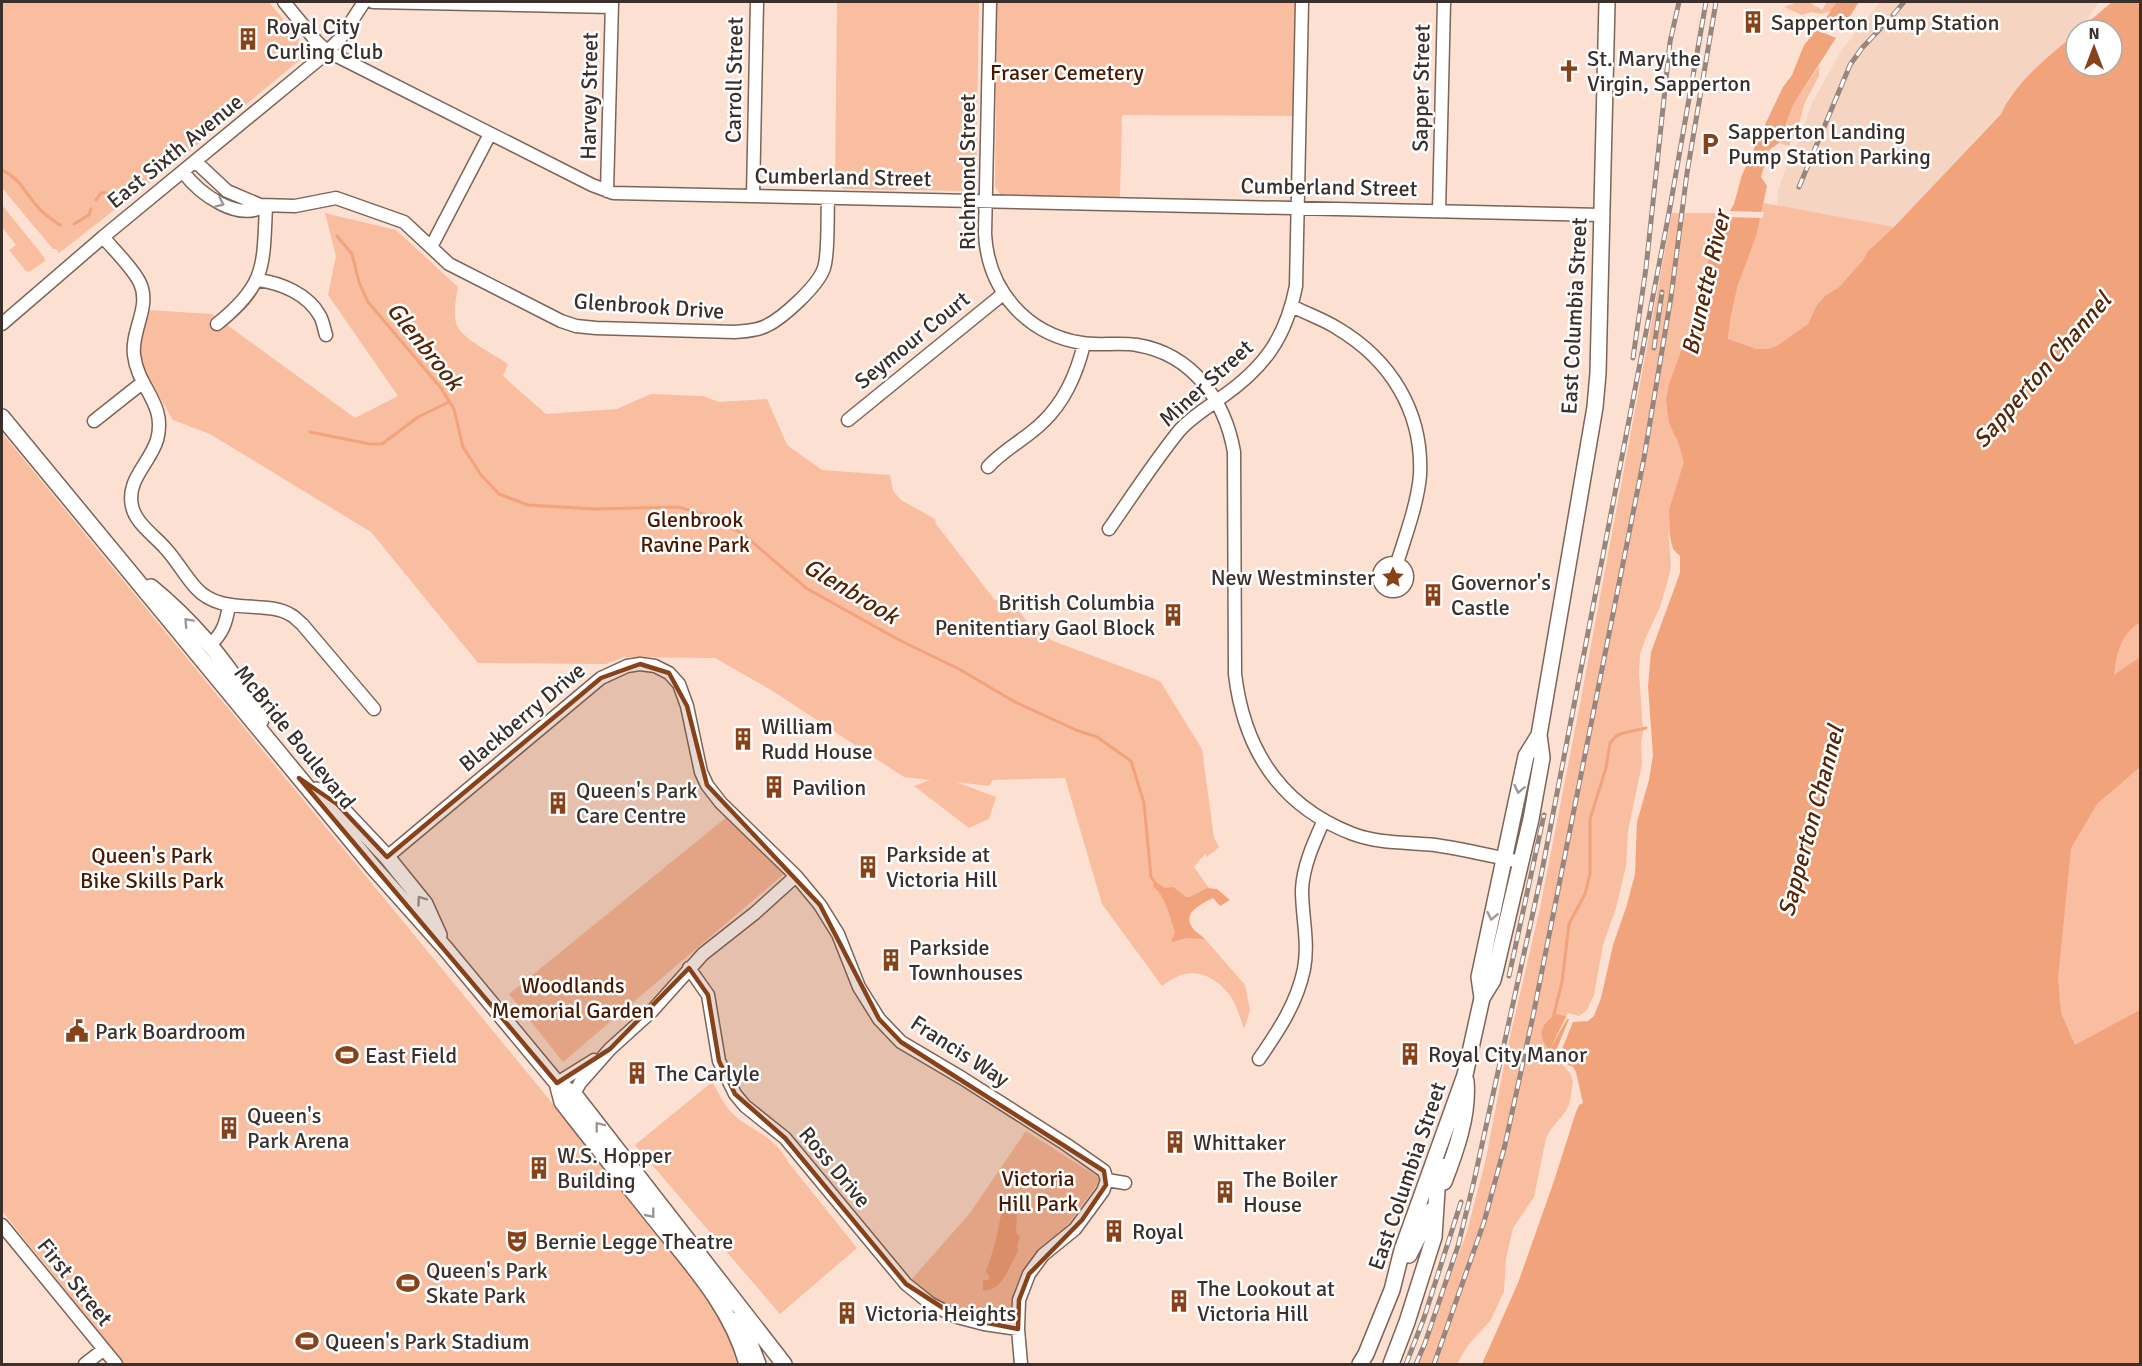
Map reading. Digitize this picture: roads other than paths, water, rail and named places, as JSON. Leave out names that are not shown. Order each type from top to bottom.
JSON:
[{"type":"main road","name":"East Columbia Street","points":[[1360,1365],[1392,1290],[1402,1250],[1465,1075],[1482,998],[1493,980],[1542,758],[1539,735],[1595,407],[1599,363],[1607,2]]},
{"type":"main road","name":"McBride Boulevard","points":[[2,417],[373,867],[445,948],[557,1083],[574,1094],[784,1365]]},
{"type":"main road","points":[[125,566],[172,604],[210,645],[245,690],[281,755]]},
{"type":"main road","name":"East Columbia Street","points":[[1482,998],[1479,977],[1526,756],[1539,735]]},
{"type":"main road","points":[[299,778],[337,804],[387,857],[425,904],[445,948]]},
{"type":"main road","points":[[1391,1365],[1407,1322],[1444,1202],[1467,1097],[1465,1075]]},
{"type":"main road","name":"McBride Boulevard","points":[[557,1083],[562,1102],[696,1269],[722,1306],[738,1338],[747,1365]]},
{"type":"main road","points":[[1434,1237],[1439,1175],[1455,1122],[1458,1094]]},
{"type":"main road","points":[[1392,1290],[1451,1165]]},
{"type":"main road","points":[[725,1288],[746,1328],[758,1365]]},
{"type":"street","name":"Cumberland Street","points":[[284,2],[316,42],[327,51],[592,185],[620,194],[1602,215]]},
{"type":"street","name":"East Sixth Avenue","points":[[2,324],[327,51],[340,39],[364,2]]},
{"type":"street","points":[[373,2],[612,4]]},
{"type":"street","name":"Carroll Street","points":[[753,196],[757,2]]},
{"type":"street","name":"Richmond Street","points":[[990,2],[985,202],[986,249],[989,266],[1003,294],[1036,327],[1061,338],[1084,344],[1137,345],[1153,349],[1181,362],[1203,381],[1217,401],[1230,431],[1234,452],[1235,674],[1239,703],[1248,733],[1270,772],[1298,802],[1324,820],[1355,834],[1382,840],[1437,846],[1520,862]]},
{"type":"street","name":"Miner Street","points":[[1109,529],[1179,431],[1194,417],[1244,382],[1262,364],[1277,344],[1292,306],[1296,285],[1302,2]]},
{"type":"street","name":"Sapper Street","points":[[1439,211],[1444,2]]},
{"type":"street","name":"Harvey Street","points":[[608,191],[612,4]]},
{"type":"street","points":[[431,247],[490,134]]},
{"type":"street","name":"Glenbrook Drive","points":[[196,162],[227,191],[266,206],[305,205],[328,198],[343,200],[404,222],[449,264],[549,316],[576,326],[613,329],[752,331],[767,326],[814,287],[820,277],[825,265],[828,198]]},
{"type":"street","name":"Glenbrook Drive","points":[[183,172],[198,190],[219,204],[252,211],[266,206]]},
{"type":"street","points":[[217,324],[243,302],[258,280],[262,262],[266,206]]},
{"type":"street","points":[[103,237],[141,283],[143,309],[134,339],[134,353],[142,383],[158,407],[157,440],[135,479],[130,498],[132,509],[198,591],[229,606],[274,610],[290,614],[302,624],[374,709]]},
{"type":"street","points":[[258,280],[283,286],[300,296],[321,316],[326,335]]},
{"type":"street","name":"Seymour Court","points":[[848,420],[1003,294]]},
{"type":"street","points":[[1292,306],[1337,328],[1365,348],[1393,379],[1411,411],[1419,441],[1420,477],[1408,529],[1397,563]]},
{"type":"street","points":[[988,467],[999,455],[1043,422],[1064,397],[1078,366],[1084,344]]},
{"type":"street","points":[[94,421],[142,383]]},
{"type":"street","points":[[210,645],[226,625],[229,606]]},
{"type":"street","name":"Blackberry Drive","points":[[387,857],[602,678],[627,666],[640,664],[655,666],[669,673],[679,684],[688,710],[701,772],[706,785],[721,803]]},
{"type":"street","name":"Francis Way","points":[[721,803],[796,876],[820,904],[838,934],[859,987],[879,1019],[902,1042],[1068,1145],[1104,1171],[1107,1180]]},
{"type":"street","points":[[1259,1059],[1283,1024],[1296,999],[1303,971],[1306,930],[1302,890],[1312,846],[1324,820]]},
{"type":"street","points":[[574,1094],[580,1083],[610,1050],[652,1011],[703,954],[755,913],[796,876]]},
{"type":"street","name":"Ross Drive","points":[[689,968],[708,995],[718,1061],[735,1094],[745,1106],[784,1138],[906,1284],[932,1304],[957,1317],[1018,1329]]},
{"type":"street","points":[[557,1083],[610,1050]]},
{"type":"street","points":[[1021,1365],[1018,1329],[1019,1300],[1029,1274],[1043,1255],[1075,1229],[1103,1191],[1107,1180],[1125,1183]]},
{"type":"street","name":"First Street","points":[[2,1225],[116,1365]]},
{"type":"street","points":[[85,1365],[104,1350]]},
{"type":"water","points":[[1837,2],[1859,2],[1793,105],[1779,143],[1769,150],[1761,177],[1767,186],[1756,236],[1738,285],[1728,339],[1756,349],[1777,346],[1808,324],[1817,305],[1825,296],[1839,287],[1868,251],[1894,227],[2001,114],[2024,80],[2064,43],[2064,78],[2124,78],[2124,18],[2093,18],[2112,2],[2140,2],[2140,623],[2124,638],[2118,652],[2114,675],[2140,657],[2140,767],[2097,804],[2071,848],[2058,978],[2061,1013],[2075,1045],[2140,1010],[2140,1364],[1459,1364],[1492,1321],[1505,1292],[1538,1194],[1573,1103],[1575,1085],[1573,1072],[1545,1044],[1542,1030],[1547,1022],[1557,1014],[1576,1019],[1590,1010],[1619,909],[1645,765],[1642,673],[1672,577],[1669,510],[1684,462],[1669,423],[1666,400],[1669,384],[1692,322],[1705,269],[1725,223],[1728,206],[1753,133],[1804,45]]},
{"type":"water","points":[[1156,882],[1165,888],[1173,887],[1186,897],[1207,888],[1217,889],[1230,900],[1220,906],[1213,898],[1198,906],[1191,914],[1190,924],[1205,939],[1187,938],[1171,942],[1175,933],[1164,901],[1153,886]]},
{"type":"water","points":[[1009,1196],[1015,1200],[1016,1233],[1020,1236],[1018,1251],[1000,1283],[990,1290],[983,1290],[983,1281],[990,1279],[986,1271],[996,1239],[1003,1201]]},
{"type":"waterway","name":"Glenbrook","points":[[2,170],[22,186],[45,215],[60,225]]},
{"type":"waterway","name":"Glenbrook","points":[[96,200],[101,193],[104,193],[111,194],[118,201]]},
{"type":"waterway","name":"Glenbrook","points":[[74,224],[89,215],[91,209]]},
{"type":"waterway","name":"Glenbrook","points":[[337,236],[352,254],[359,282],[368,302],[441,388],[454,409],[463,447],[481,475],[499,494],[528,505],[595,509],[678,507],[714,517],[744,535],[806,588],[899,640],[959,669],[1015,702],[1076,730],[1097,737],[1131,761],[1144,803],[1151,877],[1156,884]]},
{"type":"waterway","points":[[310,432],[370,444],[382,444],[418,417],[449,402]]},
{"type":"waterway","points":[[1553,1018],[1562,982],[1569,924],[1585,894],[1590,874],[1590,819],[1606,768],[1610,743],[1616,736],[1623,733],[1646,728]]},
{"type":"railway","points":[[1633,358],[1646,268],[1670,42],[1679,2]]},
{"type":"railway","points":[[1416,1364],[1458,1246],[1541,876],[1669,213],[1706,2]]},
{"type":"railway","points":[[1434,1364],[1484,1222],[1505,1145],[1533,1016],[1644,458],[1671,297],[1687,173],[1716,2]]},
{"type":"railway","points":[[1893,15],[1904,2]]},
{"type":"railway","points":[[1799,187],[1850,65],[1881,28]]},
{"type":"railway","points":[[1654,348],[1662,292]]},
{"type":"railway","points":[[1509,976],[1544,815]]},
{"type":"railway","points":[[1406,1364],[1424,1318],[1461,1202]]},
{"type":"place","name":"Sapperton Pump Station","points":[[1753,22]]},
{"type":"place","name":"Royal City Curling Club","points":[[248,39]]},
{"type":"place","name":"St. Mary the Virgin, Sapperton","points":[[1569,71]]},
{"type":"place","name":"Sapperton Landing Pump Station Parking","points":[[1710,144]]},
{"type":"place","name":"New Westminster","points":[[1393,577]]},
{"type":"place","name":"Governor's Castle","points":[[1433,595]]},
{"type":"place","name":"British Columbia Penitentiary Gaol Block","points":[[1173,615]]},
{"type":"place","name":"William Rudd House","points":[[743,739]]},
{"type":"place","name":"Pavilion","points":[[774,787]]},
{"type":"place","name":"Queen's Park Care Centre","points":[[558,803]]},
{"type":"place","name":"Parkside at Victoria Hill","points":[[868,867]]},
{"type":"place","name":"Parkside Townhouses","points":[[891,960]]},
{"type":"place","name":"Park Boardroom","points":[[77,1031]]},
{"type":"place","name":"Royal City Manor","points":[[1410,1054]]},
{"type":"place","name":"East Field","points":[[347,1055]]},
{"type":"place","name":"The Carlyle","points":[[637,1073]]},
{"type":"place","name":"Queen's Park Arena","points":[[229,1128]]},
{"type":"place","name":"Whittaker","points":[[1175,1142]]},
{"type":"place","name":"W.S. Hopper Building","points":[[539,1168]]},
{"type":"place","name":"The Boiler House","points":[[1225,1192]]},
{"type":"place","name":"Royal","points":[[1114,1231]]},
{"type":"place","name":"Bernie Legge Theatre","points":[[517,1241]]},
{"type":"place","name":"Queen's Park Skate Park","points":[[408,1283]]},
{"type":"place","name":"The Lookout at Victoria Hill","points":[[1179,1301]]},
{"type":"place","name":"Victoria Heights","points":[[847,1313]]},
{"type":"place","name":"Queen's Park Stadium","points":[[307,1341]]},
{"type":"park label","name":"Fraser Cemetery","points":[[1067,72]]},
{"type":"park label","name":"Glenbrook Ravine Park","points":[[695,532]]},
{"type":"park label","name":"Queen's Park Bike Skills Park","points":[[152,868]]},
{"type":"park label","name":"Woodlands Memorial Garden","points":[[573,998]]},
{"type":"park label","name":"Victoria Hill Park","points":[[1038,1190]]},
{"type":"water label","name":"Brunette River","points":[[1706,283]]},
{"type":"water label","name":"Sapperton Channel","points":[[2042,370]]},
{"type":"water label","name":"Sapperton Channel","points":[[1811,821]]}]
